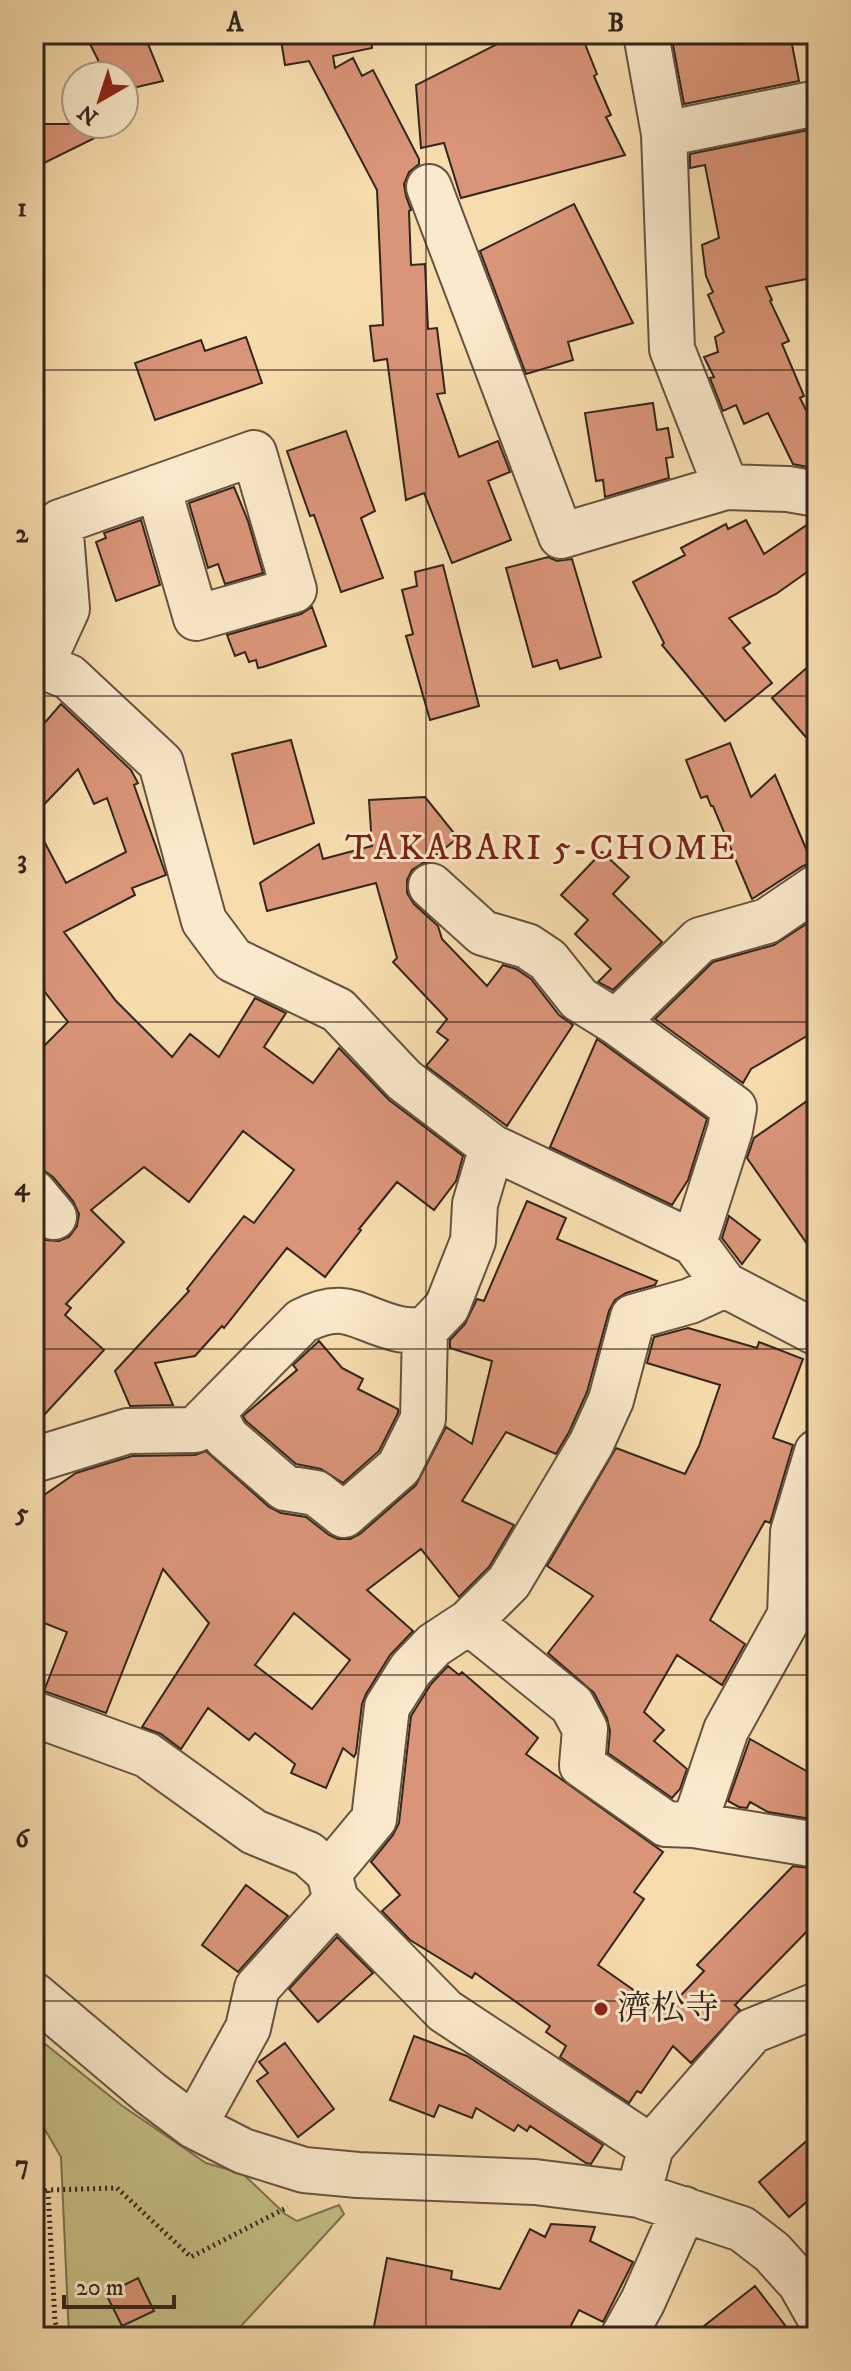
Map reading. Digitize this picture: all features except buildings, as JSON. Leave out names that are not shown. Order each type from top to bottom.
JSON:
[{"type":"street","points":[[646,34],[664,134],[672,349],[726,487]]},
{"type":"street","points":[[664,134],[817,103]]},
{"type":"street","points":[[429,187],[561,536],[726,487],[788,489],[817,494]]},
{"type":"street","points":[[158,487],[60,522],[67,609],[37,665],[69,677],[161,763],[204,921],[233,960],[338,1010],[404,1080],[492,1147],[694,1243],[725,1285],[817,1333]]},
{"type":"street","points":[[431,886],[483,933],[527,946],[548,960],[579,999],[616,1022],[734,1108],[730,1130],[694,1243]]},
{"type":"street","points":[[616,1022],[700,940],[767,921],[817,887]]},
{"type":"street","points":[[213,1412],[226,1437],[285,1488],[316,1493],[344,1515],[399,1467],[423,1419],[425,1330],[447,1307],[473,1241],[475,1204],[492,1147]]},
{"type":"street","points":[[194,2126],[248,2028],[257,1988],[332,1886],[374,1819],[387,1707],[411,1669],[434,1645],[469,1622],[509,1582],[591,1444],[611,1400],[633,1317],[690,1301],[725,1285]]},
{"type":"street","points":[[34,1460],[128,1431],[195,1430],[302,1321],[321,1311],[342,1309],[401,1330],[425,1330]]},
{"type":"street","points":[[694,1825],[726,1730],[790,1615],[793,1532],[817,1452]]},
{"type":"street","points":[[469,1622],[572,1705],[585,1729],[582,1765],[666,1824],[694,1825],[817,1845]]},
{"type":"street","points":[[34,1714],[147,1755],[254,1832],[308,1854],[332,1886],[445,2011],[651,2147]]},
{"type":"street","points":[[34,1995],[194,2126],[243,2151],[304,2170],[535,2182],[639,2195],[742,2229],[772,2252],[800,2283],[817,2313]]},
{"type":"street","points":[[639,2195],[651,2147],[752,2031],[817,2005]]},
{"type":"street","points":[[623,2337],[643,2301],[684,2209]]},
{"type":"path","points":[[34,2195],[48,2190],[117,2188],[191,2257],[292,2205]]},
{"type":"path","points":[[48,2190],[55,2321],[59,2337]]},
{"type":"shaded area","points":[[34,2035],[121,2105],[206,2163],[243,2174],[285,2214],[297,2221],[339,2205],[344,2214],[231,2337],[69,2337],[61,2157],[34,2111]]},
{"type":"place","name":"濟松寺","points":[[601,2009]]},
{"type":"district","name":"TAKABARI 5-CHOME","points":[[541,848]]}]
